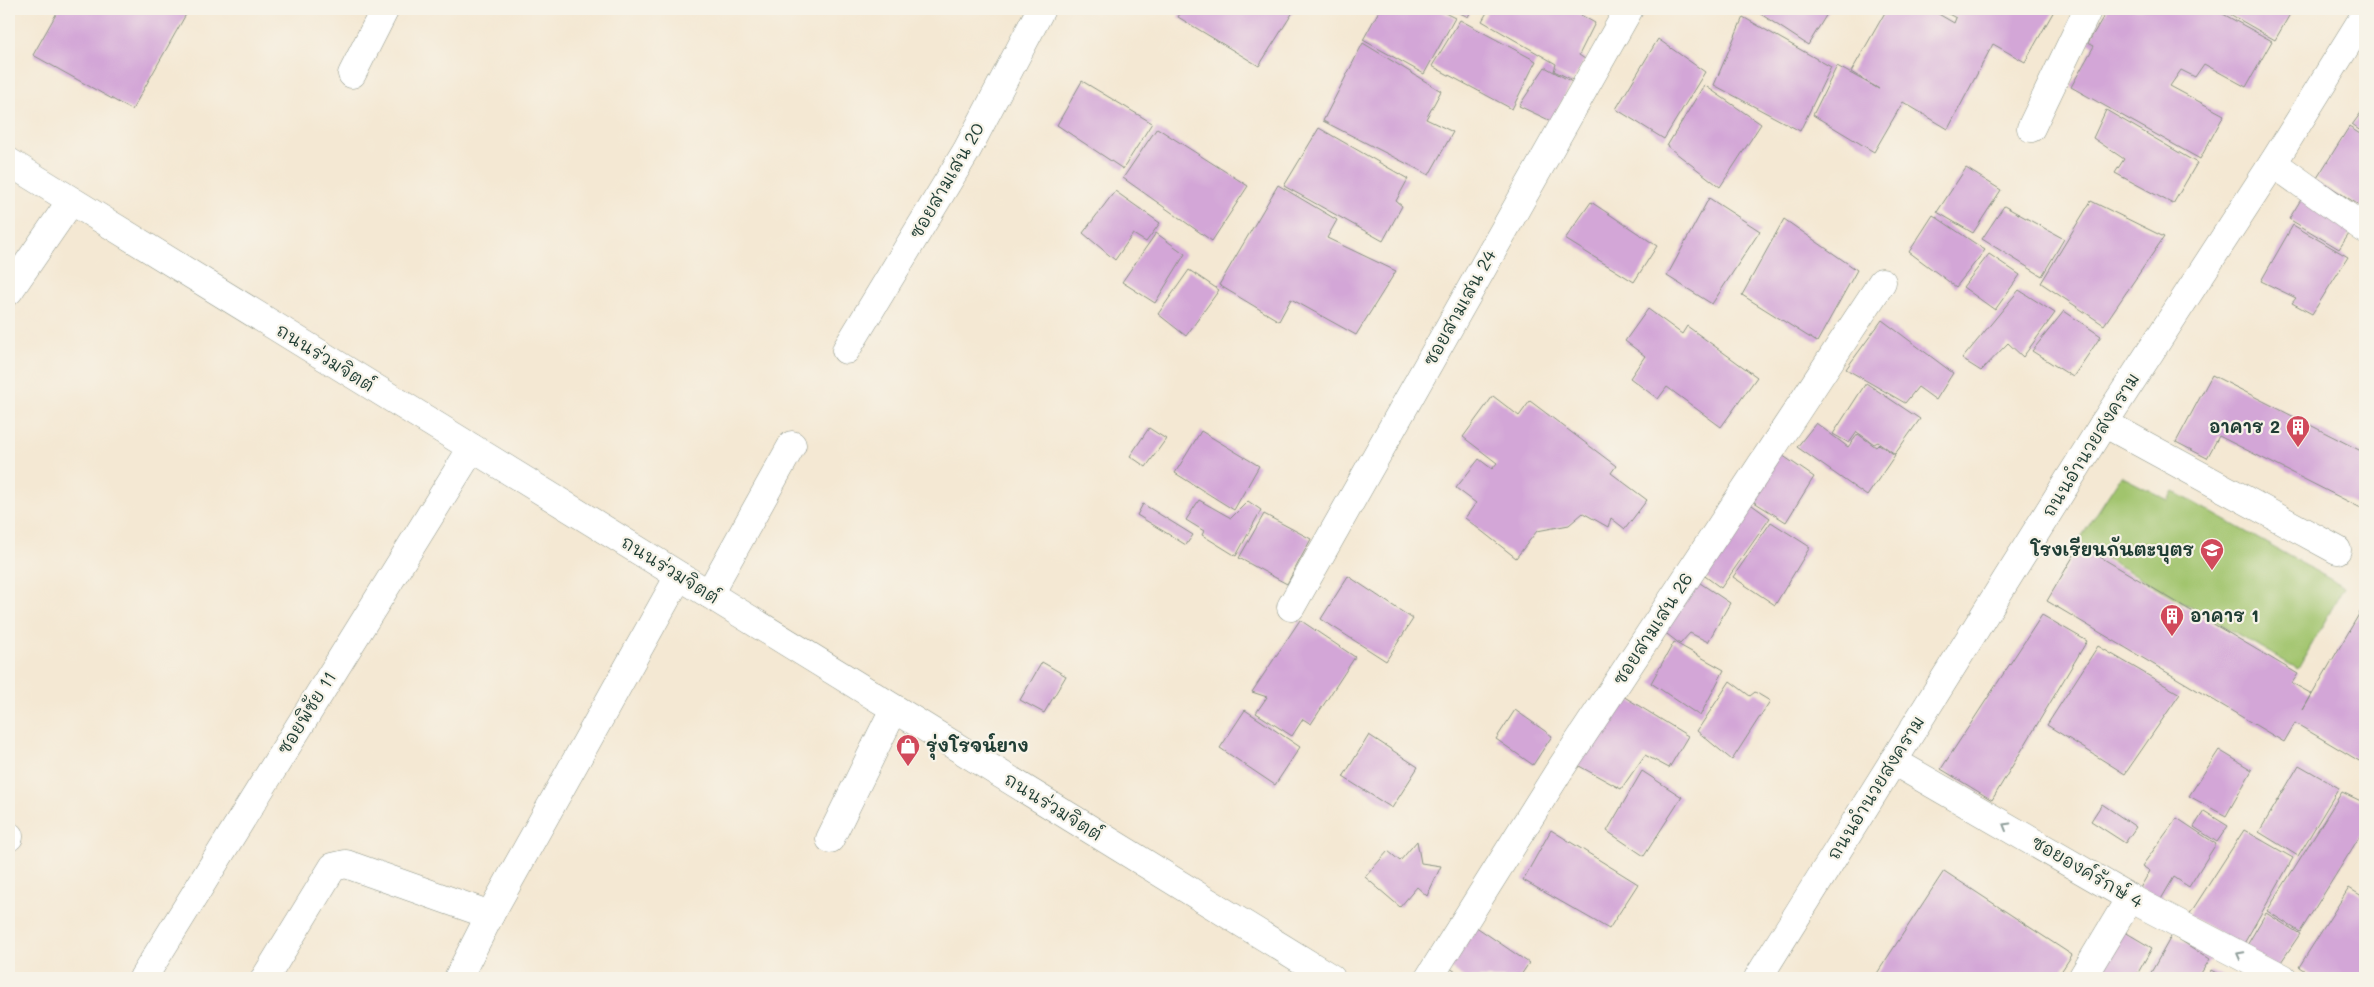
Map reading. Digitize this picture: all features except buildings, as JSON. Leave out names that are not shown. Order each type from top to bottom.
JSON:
[{"type":"street","points":[[352,74],[386,9]]},
{"type":"street","name":"ซอยสามเสน 20","points":[[846,350],[967,150],[1042,9]]},
{"type":"street","points":[[2031,128],[2088,9]]},
{"type":"street","name":"ซอยสามเสน 24","points":[[1291,607],[1620,12]]},
{"type":"street","name":"ถนนอำนวยสงคราม","points":[[1758,978],[2104,423],[2273,163],[2365,15]]},
{"type":"street","name":"ถนนร่วมจิตต์","points":[[9,162],[1330,978]]},
{"type":"street","points":[[2273,163],[2365,229]]},
{"type":"street","points":[[9,291],[71,201]]},
{"type":"street","name":"ซอยสามเสน 26","points":[[1429,978],[1559,771],[1882,282]]},
{"type":"street","points":[[2104,423],[2337,550]]},
{"type":"street","points":[[709,594],[792,445]]},
{"type":"street","name":"ซอยพิชัย 11","points":[[143,978],[472,448]]},
{"type":"street","points":[[458,978],[490,916],[679,576]]},
{"type":"street","points":[[830,840],[894,709]]},
{"type":"street","name":"ซอยองค์รักษ์ 4","points":[[1893,761],[2130,898],[2283,978]]},
{"type":"street","points":[[265,978],[333,866],[346,864],[490,916]]},
{"type":"street","points":[[2082,978],[2130,898]]},
{"type":"green space","points":[[2121,476],[2168,500],[2173,491],[2344,587],[2298,669],[2078,542]]},
{"type":"place","name":"อาคาร 2","points":[[2298,448]]},
{"type":"place","name":"โรงเรียนกันตะบุตร","points":[[2212,571]]},
{"type":"place","name":"อาคาร 1","points":[[2172,637]]},
{"type":"place","name":"รุ่งโรจน์ยาง","points":[[908,767]]}]
